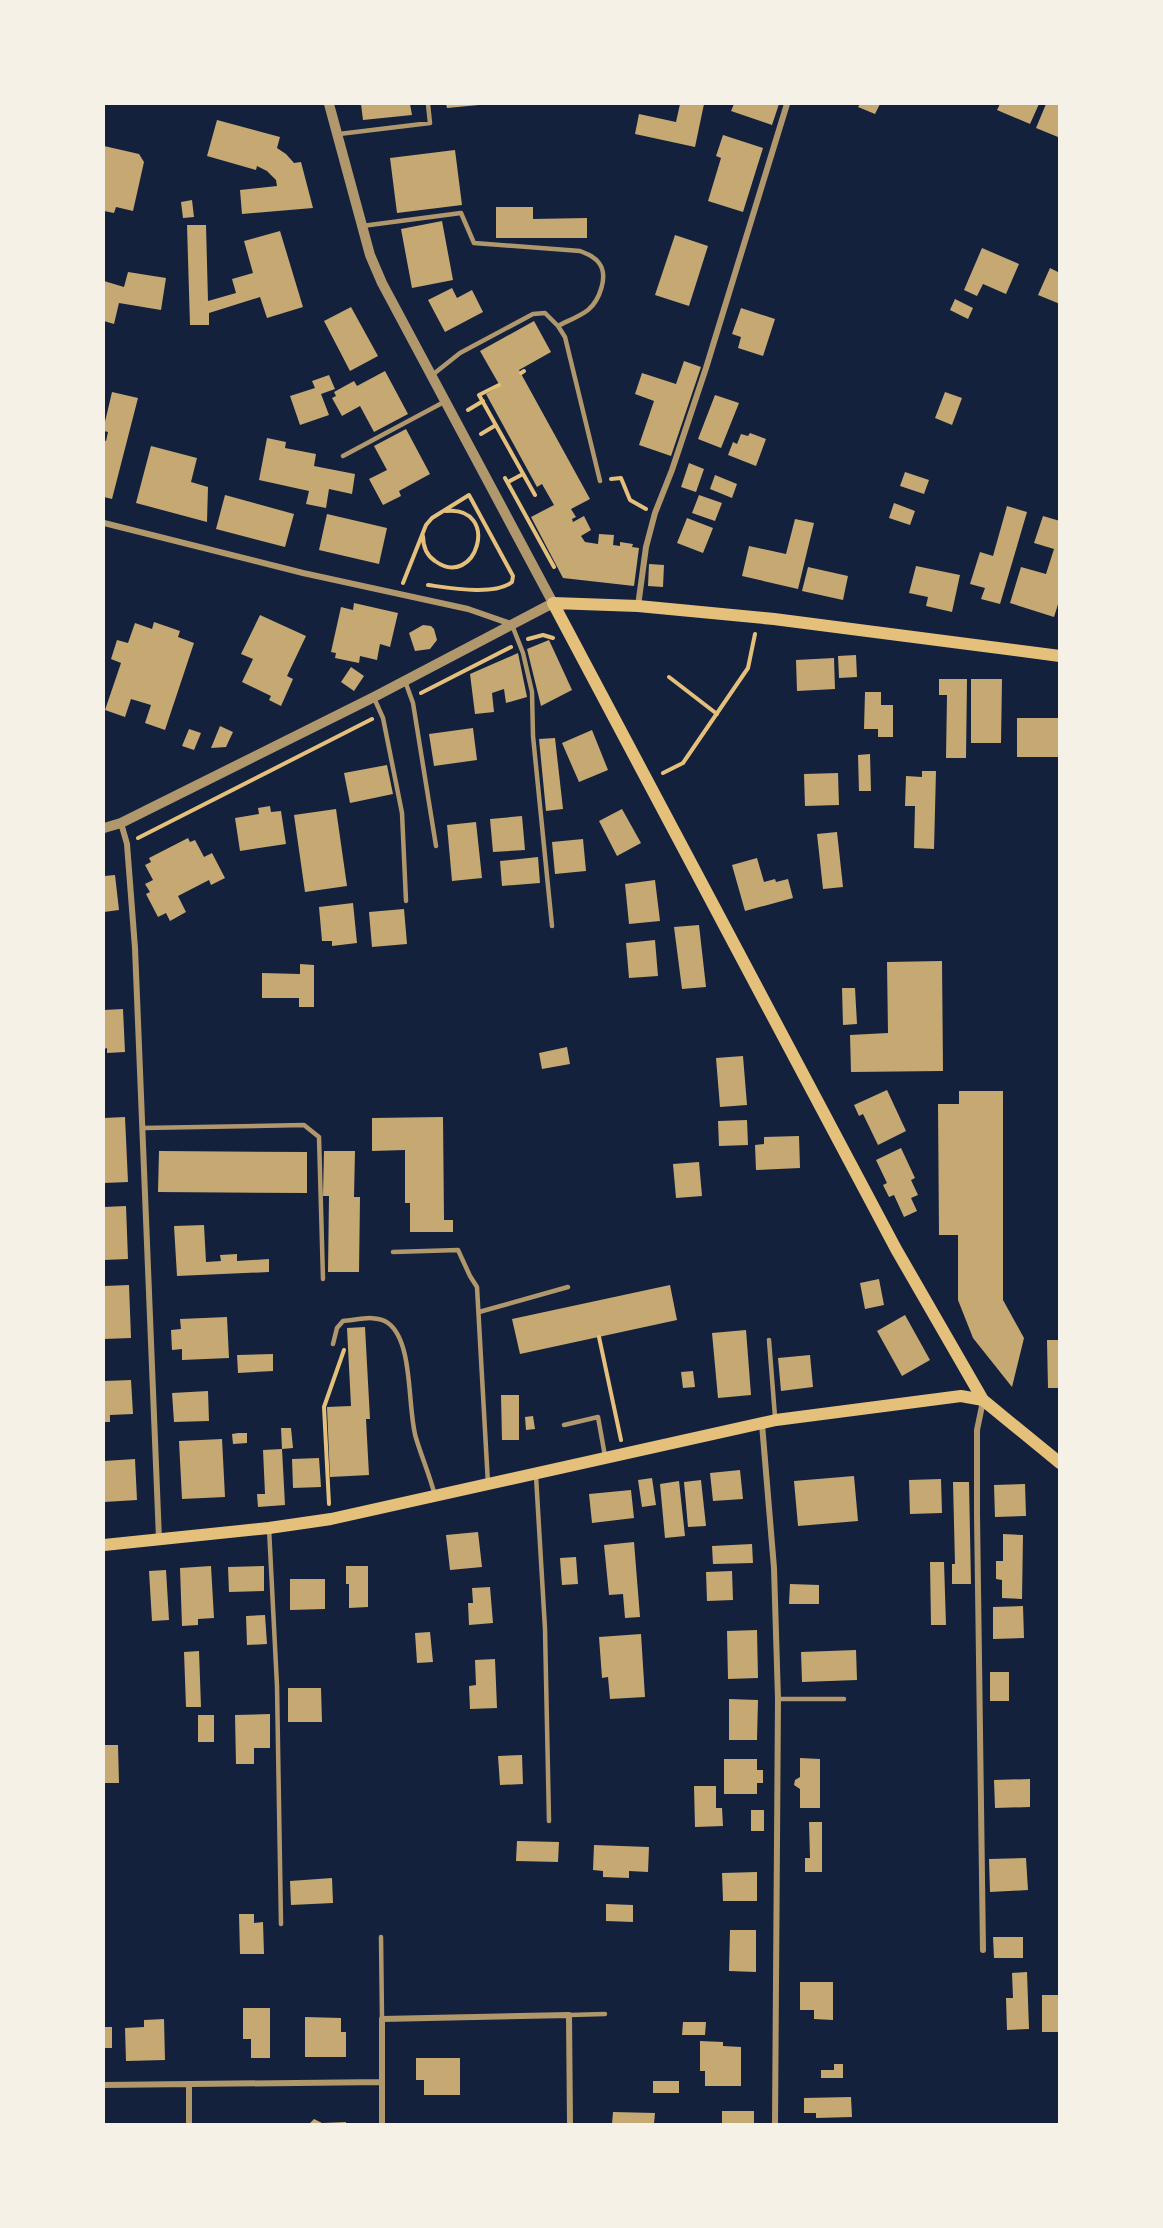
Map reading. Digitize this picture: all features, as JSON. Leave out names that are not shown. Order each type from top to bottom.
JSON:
[{"type":"main road","points":[[1059,656],[774,620],[638,606],[553,603],[896,1249],[983,1400],[1059,1463]]},
{"type":"main road","points":[[104,1545],[269,1528],[331,1519],[776,1420],[961,1396],[983,1400]]},
{"type":"street","points":[[104,828],[121,823],[374,698],[553,603],[382,283],[370,255],[329,104]]},
{"type":"street","points":[[638,606],[646,547],[655,513],[672,470],[702,378],[787,104]]},
{"type":"street","points":[[104,523],[374,590],[468,609],[512,624]]},
{"type":"street","points":[[121,823],[127,844],[134,927],[159,1539]]},
{"type":"street","points":[[983,1400],[977,1430],[983,1950]]},
{"type":"street","points":[[762,1423],[774,1568],[778,1700],[775,2124]]},
{"type":"street","points":[[382,2124],[382,2019],[569,2014],[570,2124]]},
{"type":"street","points":[[104,2085],[382,2082]]},
{"type":"street","points":[[189,2084],[189,2124]]},
{"type":"lane","points":[[337,134],[430,123],[428,104]]},
{"type":"lane","points":[[362,226],[461,213],[474,243],[580,251],[594,257],[602,266],[603,280],[599,295],[588,310],[558,326]]},
{"type":"lane","points":[[431,376],[460,353],[533,314],[546,313],[565,337],[600,481]]},
{"type":"lane","points":[[343,456],[445,401]]},
{"type":"lane","points":[[512,624],[532,692],[533,736],[552,926]]},
{"type":"lane","points":[[405,681],[412,698],[436,846]]},
{"type":"lane","points":[[374,698],[381,714],[402,813],[406,902]]},
{"type":"lane","points":[[143,1128],[304,1125],[319,1137],[323,1280]]},
{"type":"lane","points":[[393,1252],[458,1250],[477,1287],[488,1484]]},
{"type":"lane","points":[[479,1312],[568,1287]]},
{"type":"lane","points":[[333,1344],[337,1328],[343,1321],[378,1318],[388,1323],[399,1337],[414,1428],[435,1496]]},
{"type":"lane","points":[[769,1341],[776,1420]]},
{"type":"lane","points":[[564,1425],[598,1417],[606,1459]]},
{"type":"lane","points":[[536,1473],[545,1629],[549,1821]]},
{"type":"lane","points":[[269,1528],[276,1686],[281,1924]]},
{"type":"lane","points":[[778,1700],[843,1699]]},
{"type":"lane","points":[[381,1937],[382,2019]]},
{"type":"lane","points":[[569,2014],[605,2014]]},
{"type":"path","points":[[499,385],[479,395],[535,495]]},
{"type":"path","points":[[468,410],[483,401]]},
{"type":"path","points":[[481,434],[496,425]]},
{"type":"path","points":[[508,482],[523,474]]},
{"type":"path","points":[[600,481],[621,478],[630,501],[655,513]]},
{"type":"path","points":[[413,584],[403,582],[426,525],[439,513],[469,495],[513,576],[512,582],[506,587],[487,590],[422,585]]},
{"type":"path","points":[[423,533],[426,552],[439,564],[458,565],[466,562],[473,555],[479,538],[478,529],[473,521],[466,514],[458,511],[448,510],[439,513]]},
{"type":"path","points":[[663,773],[683,763],[748,668],[753,634]]},
{"type":"path","points":[[412,698],[519,643]]},
{"type":"path","points":[[669,677],[717,714]]},
{"type":"path","points":[[127,844],[381,714]]},
{"type":"path","points":[[329,1504],[324,1407],[344,1351],[343,1321]]},
{"type":"path","points":[[599,1337],[621,1440]]},
{"type":"building","points":[[361,104],[410,104],[412,115],[363,120]]},
{"type":"building","points":[[446,104],[479,104],[479,105],[447,108]]},
{"type":"building","points":[[680,104],[704,104],[695,147],[635,134],[639,114],[676,122]]},
{"type":"building","points":[[734,104],[779,104],[772,125],[731,111]]},
{"type":"building","points":[[860,104],[880,104],[875,114],[858,107]]},
{"type":"building","points":[[1000,104],[1039,104],[1030,124],[997,110]]},
{"type":"building","points":[[1046,104],[1060,104],[1058,137],[1036,128]]},
{"type":"building","points":[[217,120],[280,137],[277,148],[294,163],[301,162],[313,208],[242,214],[240,190],[277,186],[276,180],[267,171],[257,166],[256,170],[207,156]]},
{"type":"building","points":[[723,135],[763,148],[743,212],[708,201],[721,158],[716,156]]},
{"type":"building","points":[[104,146],[139,154],[144,162],[133,211],[116,207],[114,213],[104,211]]},
{"type":"building","points":[[455,150],[462,205],[397,213],[390,158]]},
{"type":"building","points":[[192,200],[194,217],[183,218],[181,202]]},
{"type":"building","points":[[496,207],[533,207],[533,219],[587,218],[587,238],[496,238]]},
{"type":"building","points":[[442,221],[453,280],[412,288],[401,229]]},
{"type":"building","points":[[187,225],[206,225],[208,301],[236,293],[232,279],[253,273],[244,241],[280,231],[303,307],[267,318],[260,297],[209,313],[209,325],[190,325]]},
{"type":"building","points":[[675,235],[708,246],[689,306],[655,295]]},
{"type":"building","points":[[982,248],[1019,264],[1006,294],[983,284],[977,296],[964,290]]},
{"type":"building","points":[[1050,268],[1060,273],[1060,304],[1038,295]]},
{"type":"building","points":[[128,272],[166,278],[161,310],[119,303],[114,324],[104,321],[104,281],[124,287]]},
{"type":"building","points":[[452,288],[457,298],[472,290],[483,312],[445,332],[428,300]]},
{"type":"building","points":[[955,299],[973,308],[968,319],[950,310]]},
{"type":"building","points":[[351,307],[378,356],[350,371],[324,321]]},
{"type":"building","points":[[741,308],[775,319],[763,356],[738,348],[741,337],[732,334]]},
{"type":"building","points":[[534,321],[551,352],[519,370],[590,499],[571,509],[576,517],[572,519],[573,522],[584,516],[591,530],[581,536],[585,542],[598,544],[599,534],[614,535],[613,545],[620,546],[620,542],[633,544],[632,547],[639,548],[634,586],[563,578],[531,517],[554,505],[542,484],[537,487],[486,394],[500,386],[480,351]]},
{"type":"building","points":[[684,361],[701,367],[671,456],[639,445],[654,401],[635,394],[642,373],[676,384]]},
{"type":"building","points":[[385,371],[408,414],[374,432],[360,406],[342,416],[332,398],[336,396],[334,392],[354,381],[357,386]]},
{"type":"building","points":[[329,375],[335,389],[321,394],[329,415],[300,425],[290,396],[315,388],[312,381]]},
{"type":"building","points":[[112,392],[138,398],[112,499],[104,497],[104,440],[106,441],[108,432],[104,431],[104,426]]},
{"type":"building","points":[[945,392],[962,398],[952,425],[935,418]]},
{"type":"building","points":[[715,395],[739,403],[721,448],[698,439]]},
{"type":"building","points":[[406,429],[430,474],[399,491],[401,496],[383,505],[369,479],[387,470],[374,446]]},
{"type":"building","points":[[750,433],[766,439],[756,466],[728,455],[733,442],[737,444],[741,434],[748,436]]},
{"type":"building","points":[[267,438],[286,442],[285,448],[316,454],[314,466],[355,474],[352,494],[329,489],[326,508],[306,504],[309,491],[259,480]]},
{"type":"building","points":[[151,446],[197,458],[191,482],[208,487],[207,522],[136,503]]},
{"type":"building","points":[[689,463],[704,469],[696,492],[681,487]]},
{"type":"building","points":[[905,472],[929,480],[924,494],[900,486]]},
{"type":"building","points":[[715,475],[737,484],[732,498],[710,489]]},
{"type":"building","points":[[225,495],[294,514],[285,547],[216,529]]},
{"type":"building","points":[[699,495],[722,503],[715,521],[692,513]]},
{"type":"building","points":[[894,503],[915,511],[910,525],[889,518]]},
{"type":"building","points":[[1007,506],[1027,512],[1000,604],[981,599],[985,588],[970,584],[980,552],[993,556]]},
{"type":"building","points":[[327,514],[387,528],[379,564],[319,550]]},
{"type":"building","points":[[1043,516],[1060,521],[1060,598],[1054,617],[1010,603],[1021,567],[1046,574],[1054,549],[1034,543]]},
{"type":"building","points":[[687,518],[713,528],[703,553],[677,543]]},
{"type":"building","points":[[795,519],[814,523],[798,589],[742,576],[749,546],[786,554]]},
{"type":"building","points":[[649,564],[664,565],[663,587],[648,586]]},
{"type":"building","points":[[916,566],[960,575],[952,612],[926,606],[928,597],[909,593]]},
{"type":"building","points":[[808,567],[848,576],[843,600],[802,591]]},
{"type":"building","points":[[354,603],[398,613],[390,647],[380,644],[377,660],[360,656],[359,663],[335,658],[336,653],[331,652],[341,607],[353,610]]},
{"type":"building","points":[[260,615],[306,636],[287,676],[293,679],[281,706],[269,700],[271,696],[242,682],[253,659],[241,654]]},
{"type":"building","points":[[154,622],[180,631],[178,637],[194,643],[165,730],[145,723],[151,705],[131,699],[125,717],[105,710],[121,663],[111,659],[117,640],[128,643],[135,623],[152,629]]},
{"type":"building","points":[[423,625],[434,629],[437,640],[430,649],[415,651],[409,633]]},
{"type":"building","points":[[549,640],[572,690],[541,706],[527,649]]},
{"type":"building","points":[[518,653],[527,697],[506,703],[504,689],[492,693],[494,712],[475,714],[470,674]]},
{"type":"building","points":[[856,655],[857,677],[839,678],[838,656]]},
{"type":"building","points":[[834,658],[835,689],[797,691],[796,660]]},
{"type":"building","points":[[351,667],[364,676],[354,691],[341,682]]},
{"type":"building","points":[[939,679],[967,679],[966,758],[946,758],[947,695],[939,695]]},
{"type":"building","points":[[971,679],[1002,679],[1001,743],[971,743]]},
{"type":"building","points":[[865,692],[881,692],[881,705],[893,705],[893,737],[878,737],[878,729],[864,729]]},
{"type":"building","points":[[1017,718],[1060,718],[1060,757],[1017,757]]},
{"type":"building","points":[[220,726],[233,732],[226,747],[211,748]]},
{"type":"building","points":[[473,728],[477,760],[434,766],[429,734]]},
{"type":"building","points":[[189,729],[201,733],[194,750],[182,746]]},
{"type":"building","points":[[592,730],[608,770],[579,782],[562,743]]},
{"type":"building","points":[[555,738],[563,809],[546,811],[539,739]]},
{"type":"building","points":[[870,754],[871,791],[859,791],[858,755]]},
{"type":"building","points":[[387,765],[393,794],[350,803],[344,773]]},
{"type":"building","points":[[922,771],[936,771],[934,849],[914,848],[915,806],[905,806],[906,776],[922,777]]},
{"type":"building","points":[[838,773],[839,805],[805,806],[804,774]]},
{"type":"building","points":[[270,806],[271,812],[281,811],[286,844],[240,851],[235,818],[259,814],[258,808]]},
{"type":"building","points":[[336,809],[347,886],[305,892],[294,815]]},
{"type":"building","points":[[622,809],[641,843],[617,856],[599,821]]},
{"type":"building","points":[[522,816],[525,850],[493,852],[490,819]]},
{"type":"building","points":[[476,822],[482,878],[452,881],[447,825]]},
{"type":"building","points":[[837,832],[843,887],[823,889],[817,834]]},
{"type":"building","points":[[188,838],[190,842],[195,840],[204,857],[212,853],[225,878],[211,885],[209,880],[178,896],[186,912],[170,921],[166,913],[158,917],[146,894],[150,892],[145,884],[153,880],[145,865],[151,862],[149,858]]},
{"type":"building","points":[[583,839],[586,871],[555,874],[552,842]]},
{"type":"building","points":[[538,857],[540,883],[502,886],[500,861]]},
{"type":"building","points":[[757,858],[764,882],[788,879],[793,898],[745,911],[732,865]]},
{"type":"building","points":[[115,875],[119,910],[104,912],[104,876]]},
{"type":"building","points":[[655,880],[660,921],[629,924],[625,884]]},
{"type":"building","points":[[353,903],[357,943],[332,946],[332,941],[322,941],[319,907]]},
{"type":"building","points":[[404,909],[407,944],[372,947],[369,912]]},
{"type":"building","points":[[699,925],[706,987],[682,989],[674,927]]},
{"type":"building","points":[[655,940],[658,976],[629,978],[626,943]]},
{"type":"building","points":[[942,961],[943,1071],[851,1072],[850,1035],[888,1033],[887,962]]},
{"type":"building","points":[[300,964],[314,965],[314,1007],[299,1007],[299,998],[262,998],[262,973],[300,974]]},
{"type":"building","points":[[842,988],[855,988],[857,1024],[843,1025]]},
{"type":"building","points":[[123,1009],[125,1052],[107,1053],[107,1048],[104,1049],[104,1010]]},
{"type":"building","points":[[567,1047],[570,1064],[542,1069],[539,1053]]},
{"type":"building","points":[[743,1056],[747,1105],[720,1107],[716,1058]]},
{"type":"building","points":[[887,1090],[906,1131],[878,1145],[863,1114],[859,1116],[854,1105]]},
{"type":"building","points":[[959,1091],[1003,1091],[1003,1300],[1024,1338],[1012,1387],[973,1338],[958,1300],[958,1235],[939,1235],[938,1104],[959,1104]]},
{"type":"building","points":[[125,1117],[128,1182],[104,1183],[104,1118]]},
{"type":"building","points":[[443,1117],[444,1220],[453,1220],[453,1232],[410,1232],[410,1203],[405,1203],[405,1150],[372,1151],[372,1118]]},
{"type":"building","points":[[747,1120],[748,1145],[719,1146],[718,1121]]},
{"type":"building","points":[[799,1136],[800,1168],[756,1170],[755,1145],[764,1144],[764,1137]]},
{"type":"building","points":[[901,1148],[915,1178],[911,1180],[918,1195],[911,1198],[917,1211],[904,1217],[894,1195],[889,1197],[883,1185],[887,1183],[876,1160]]},
{"type":"building","points":[[159,1151],[307,1152],[307,1193],[158,1192]]},
{"type":"building","points":[[324,1151],[355,1151],[354,1197],[360,1197],[359,1272],[328,1272],[329,1196],[323,1196]]},
{"type":"building","points":[[699,1162],[702,1196],[676,1198],[673,1164]]},
{"type":"building","points":[[126,1206],[128,1259],[104,1260],[104,1207]]},
{"type":"building","points":[[204,1225],[206,1262],[221,1261],[220,1255],[237,1254],[237,1261],[269,1259],[269,1272],[177,1276],[174,1226]]},
{"type":"building","points":[[879,1279],[884,1305],[865,1309],[860,1283]]},
{"type":"building","points":[[129,1285],[131,1338],[104,1339],[104,1286]]},
{"type":"building","points":[[670,1285],[677,1320],[520,1354],[512,1319]]},
{"type":"building","points":[[905,1315],[930,1360],[902,1376],[877,1331]]},
{"type":"building","points":[[227,1317],[229,1358],[182,1360],[182,1349],[172,1350],[171,1330],[181,1329],[180,1319]]},
{"type":"building","points":[[365,1327],[370,1419],[366,1419],[369,1475],[330,1477],[327,1407],[351,1406],[347,1328]]},
{"type":"building","points":[[746,1330],[751,1395],[718,1398],[712,1333]]},
{"type":"building","points":[[1047,1340],[1060,1340],[1060,1388],[1048,1388]]},
{"type":"building","points":[[273,1354],[273,1371],[238,1373],[237,1355]]},
{"type":"building","points":[[810,1355],[813,1387],[781,1391],[778,1358]]},
{"type":"building","points":[[693,1371],[695,1387],[683,1388],[681,1372]]},
{"type":"building","points":[[131,1380],[133,1414],[110,1415],[110,1422],[104,1422],[104,1381]]},
{"type":"building","points":[[208,1391],[209,1421],[174,1422],[172,1393]]},
{"type":"building","points":[[501,1395],[519,1395],[519,1440],[502,1440]]},
{"type":"building","points":[[533,1416],[535,1429],[526,1430],[525,1417]]},
{"type":"building","points":[[281,1428],[291,1428],[293,1448],[282,1449]]},
{"type":"building","points":[[247,1433],[247,1443],[233,1444],[232,1434]]},
{"type":"building","points":[[222,1439],[225,1497],[182,1499],[179,1441]]},
{"type":"building","points":[[282,1449],[285,1505],[258,1507],[257,1494],[265,1494],[263,1450]]},
{"type":"building","points":[[319,1458],[321,1487],[293,1488],[292,1459]]},
{"type":"building","points":[[135,1459],[137,1500],[104,1502],[104,1461]]},
{"type":"building","points":[[740,1470],[743,1499],[713,1501],[710,1473]]},
{"type":"building","points":[[854,1476],[858,1521],[798,1526],[794,1481]]},
{"type":"building","points":[[652,1478],[656,1505],[642,1507],[638,1480]]},
{"type":"building","points":[[941,1479],[942,1513],[910,1514],[909,1480]]},
{"type":"building","points":[[701,1480],[706,1526],[688,1527],[684,1482]]},
{"type":"building","points":[[679,1481],[685,1536],[665,1538],[660,1484]]},
{"type":"building","points":[[953,1482],[969,1482],[971,1584],[952,1584],[952,1564],[955,1564]]},
{"type":"building","points":[[1025,1484],[1026,1516],[995,1517],[994,1485]]},
{"type":"building","points":[[631,1490],[634,1518],[592,1523],[589,1494]]},
{"type":"building","points":[[478,1532],[482,1567],[450,1570],[446,1535]]},
{"type":"building","points":[[1003,1534],[1023,1535],[1022,1599],[1002,1598],[1002,1580],[996,1579],[996,1561],[1003,1561]]},
{"type":"building","points":[[634,1542],[640,1617],[625,1618],[623,1594],[609,1595],[604,1545]]},
{"type":"building","points":[[752,1544],[753,1563],[713,1564],[712,1546]]},
{"type":"building","points":[[576,1557],[578,1584],[562,1585],[560,1558]]},
{"type":"building","points":[[930,1562],[944,1562],[946,1625],[931,1625]]},
{"type":"building","points":[[211,1566],[214,1618],[198,1619],[198,1625],[182,1626],[180,1568]]},
{"type":"building","points":[[264,1566],[264,1591],[229,1592],[228,1567]]},
{"type":"building","points":[[346,1566],[368,1566],[368,1607],[349,1608]]},
{"type":"building","points":[[166,1570],[169,1620],[152,1621],[149,1571]]},
{"type":"building","points":[[732,1571],[733,1600],[707,1601],[706,1572]]},
{"type":"building","points":[[290,1579],[325,1579],[325,1609],[290,1610]]},
{"type":"building","points":[[790,1584],[819,1585],[819,1604],[789,1604]]},
{"type":"building","points":[[490,1587],[493,1623],[469,1625],[468,1603],[473,1603],[472,1588]]},
{"type":"building","points":[[1023,1606],[1024,1638],[993,1639],[993,1607]]},
{"type":"building","points":[[265,1615],[267,1644],[247,1645],[246,1616]]},
{"type":"building","points":[[757,1630],[758,1678],[728,1679],[727,1631]]},
{"type":"building","points":[[430,1632],[433,1662],[417,1663],[415,1633]]},
{"type":"building","points":[[641,1634],[645,1697],[610,1699],[608,1677],[602,1678],[599,1637]]},
{"type":"building","points":[[856,1650],[857,1680],[802,1682],[801,1652]]},
{"type":"building","points":[[199,1651],[201,1707],[186,1707],[184,1652]]},
{"type":"building","points":[[495,1659],[497,1708],[470,1709],[469,1686],[476,1685],[475,1660]]},
{"type":"building","points":[[990,1672],[1009,1672],[1009,1701],[990,1701]]},
{"type":"building","points":[[288,1688],[321,1688],[322,1722],[288,1722]]},
{"type":"building","points":[[729,1699],[758,1700],[757,1740],[729,1740]]},
{"type":"building","points":[[270,1714],[270,1748],[254,1748],[254,1764],[236,1764],[235,1715]]},
{"type":"building","points":[[198,1715],[214,1715],[214,1742],[198,1742]]},
{"type":"building","points":[[104,1745],[118,1745],[119,1783],[104,1783]]},
{"type":"building","points":[[522,1755],[523,1784],[500,1785],[498,1756]]},
{"type":"building","points":[[800,1758],[820,1759],[820,1808],[800,1808],[800,1789],[794,1785],[795,1780],[800,1777]]},
{"type":"building","points":[[724,1759],[757,1759],[757,1770],[763,1770],[763,1783],[757,1783],[757,1794],[724,1794]]},
{"type":"building","points":[[1030,1779],[1030,1807],[995,1808],[994,1780]]},
{"type":"building","points":[[694,1786],[716,1786],[716,1808],[722,1808],[723,1826],[695,1827]]},
{"type":"building","points":[[751,1810],[764,1810],[764,1831],[751,1831]]},
{"type":"building","points":[[809,1822],[822,1822],[822,1872],[805,1872],[805,1858],[810,1858]]},
{"type":"building","points":[[517,1841],[559,1842],[558,1862],[516,1861]]},
{"type":"building","points":[[594,1845],[649,1847],[648,1872],[629,1871],[629,1878],[603,1877],[603,1871],[593,1870]]},
{"type":"building","points":[[1026,1858],[1028,1890],[990,1892],[989,1859]]},
{"type":"building","points":[[757,1872],[757,1901],[723,1901],[722,1873]]},
{"type":"building","points":[[332,1878],[333,1903],[291,1905],[290,1881]]},
{"type":"building","points":[[606,1904],[633,1905],[633,1922],[606,1921]]},
{"type":"building","points":[[239,1914],[254,1914],[254,1923],[263,1922],[264,1954],[240,1954]]},
{"type":"building","points":[[730,1930],[756,1930],[756,1972],[729,1971]]},
{"type":"building","points":[[993,1937],[1023,1937],[1023,1958],[994,1958]]},
{"type":"building","points":[[1027,1972],[1029,2029],[1007,2030],[1006,1998],[1013,1998],[1012,1973]]},
{"type":"building","points":[[800,1982],[833,1982],[833,2020],[814,2019],[814,2010],[800,2010]]},
{"type":"building","points":[[1042,1995],[1060,1995],[1060,2032],[1042,2032]]},
{"type":"building","points":[[243,2008],[270,2008],[270,2058],[251,2058],[251,2039],[243,2039]]},
{"type":"building","points":[[305,2017],[341,2018],[341,2032],[346,2032],[346,2057],[305,2057]]},
{"type":"building","points":[[164,2019],[165,2060],[126,2061],[125,2028],[144,2027],[144,2020]]},
{"type":"building","points":[[683,2022],[706,2022],[705,2035],[682,2035]]},
{"type":"building","points":[[104,2027],[112,2027],[112,2048],[104,2048]]},
{"type":"building","points":[[700,2041],[723,2042],[723,2046],[741,2047],[741,2086],[705,2086],[705,2071],[700,2071]]},
{"type":"building","points":[[416,2058],[460,2058],[460,2095],[424,2095],[424,2080],[416,2080]]},
{"type":"building","points":[[834,2064],[843,2064],[843,2078],[821,2078],[821,2070],[834,2070]]},
{"type":"building","points":[[653,2081],[679,2081],[679,2093],[653,2093]]},
{"type":"building","points":[[851,2097],[852,2117],[816,2118],[816,2113],[804,2113],[804,2098]]},
{"type":"building","points":[[722,2111],[754,2111],[754,2124],[722,2124]]},
{"type":"building","points":[[613,2112],[655,2113],[654,2124],[612,2124]]},
{"type":"building","points":[[314,2119],[322,2123],[346,2122],[346,2124],[309,2124]]}]
